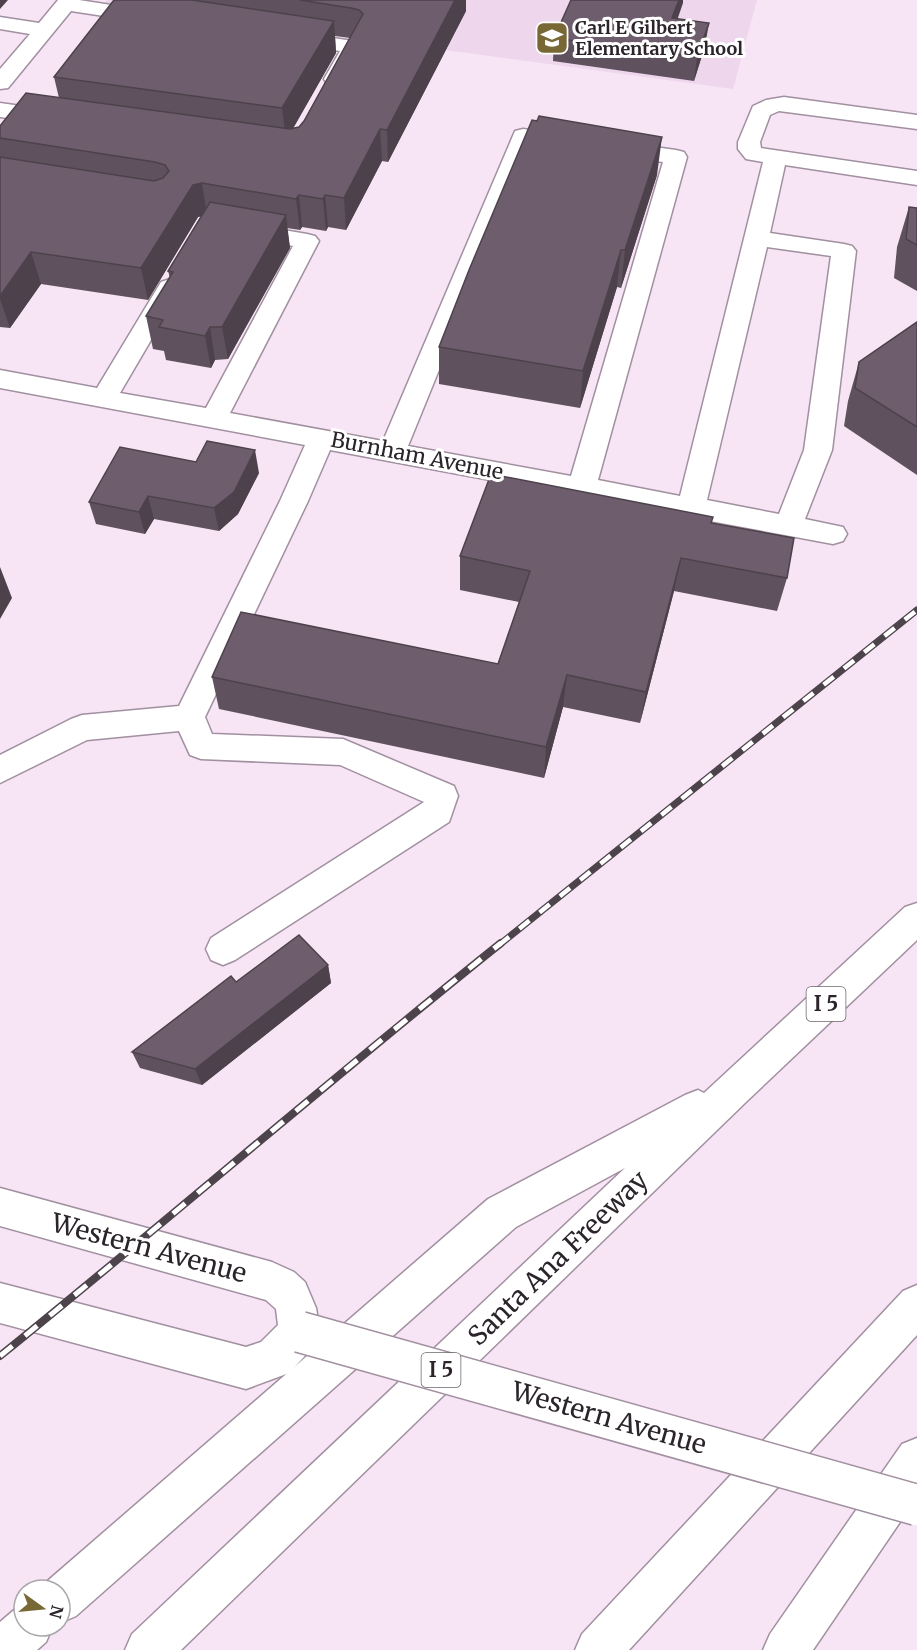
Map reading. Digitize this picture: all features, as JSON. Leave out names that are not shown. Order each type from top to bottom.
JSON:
[{"type":"main road","points":[[0,83],[67,2],[169,19]]},
{"type":"main road","points":[[0,23],[45,30]]},
{"type":"main road","points":[[273,35],[353,47],[324,99]]},
{"type":"main road","points":[[917,122],[784,104],[774,105],[761,111],[749,142],[754,154],[917,178]]},
{"type":"main road","points":[[0,110],[82,121]]},
{"type":"main road","points":[[392,452],[523,136],[676,157],[582,487]]},
{"type":"main road","points":[[691,507],[775,157]]},
{"type":"main road","points":[[214,418],[307,241],[218,226]]},
{"type":"main road","points":[[757,238],[844,251],[818,450],[788,525]]},
{"type":"main road","points":[[104,398],[183,265]]},
{"type":"main road","name":"Burnham Avenue","points":[[0,379],[833,534]]},
{"type":"main road","points":[[223,949],[437,812],[442,796],[343,752],[201,746],[189,717],[294,501],[321,438]]},
{"type":"main road","points":[[0,770],[82,728],[189,717]]},
{"type":"main road","name":"Santa Ana Freeway","points":[[148,1650],[734,1089],[917,918]]},
{"type":"main road","points":[[72,1589],[502,1213],[734,1089]]},
{"type":"main road","name":"Western Avenue","points":[[0,1208],[272,1282],[285,1288],[294,1299],[300,1332],[917,1505]]},
{"type":"main road","points":[[0,1304],[246,1368],[273,1358],[300,1332]]},
{"type":"main road","points":[[598,1650],[917,1305]]},
{"type":"main road","points":[[786,1650],[917,1459]]},
{"type":"main road","points":[[3,1650],[16,1638]]},
{"type":"shaded area","name":"Carl E Gilbert Elementary School","points":[[107,0],[757,0],[733,89],[104,4]]},
{"type":"building","points":[[114,0],[192,0],[334,21],[282,108],[54,77]]},
{"type":"building","points":[[300,0],[455,0],[387,130],[380,129],[344,198],[325,195],[323,199],[299,195],[296,199],[202,183],[193,185],[141,268],[31,252],[0,296],[0,157],[154,181],[163,178],[169,171],[165,165],[155,162],[0,138],[0,126],[26,93],[290,129],[299,127],[363,14],[351,8]]},
{"type":"building","points":[[571,0],[679,0],[672,18],[709,23],[697,57],[554,38]]},
{"type":"building","points":[[539,116],[662,137],[625,250],[621,250],[583,371],[439,347],[532,120],[537,121]]},
{"type":"building","points":[[210,202],[286,215],[222,327],[210,327],[205,336],[159,327],[163,320],[146,316],[173,272],[168,271]]},
{"type":"building","points":[[909,207],[917,208],[917,245],[906,239]]},
{"type":"building","points":[[917,322],[917,427],[855,388],[859,362]]},
{"type":"building","points":[[207,441],[255,450],[234,492],[214,508],[148,496],[139,512],[89,502],[120,447],[196,462]]},
{"type":"building","points":[[491,474],[713,517],[711,523],[794,538],[787,578],[681,558],[646,692],[567,675],[546,747],[212,677],[241,612],[498,664],[530,571],[460,556]]},
{"type":"building","points":[[299,935],[328,965],[195,1069],[132,1052],[231,976],[236,982]]},
{"type":"railway","points":[[499,945],[917,610]]},
{"type":"railway","points":[[0,1356],[501,943]]},
{"type":"place","name":"Carl E Gilbert Elementary School","points":[[552,38]]}]
